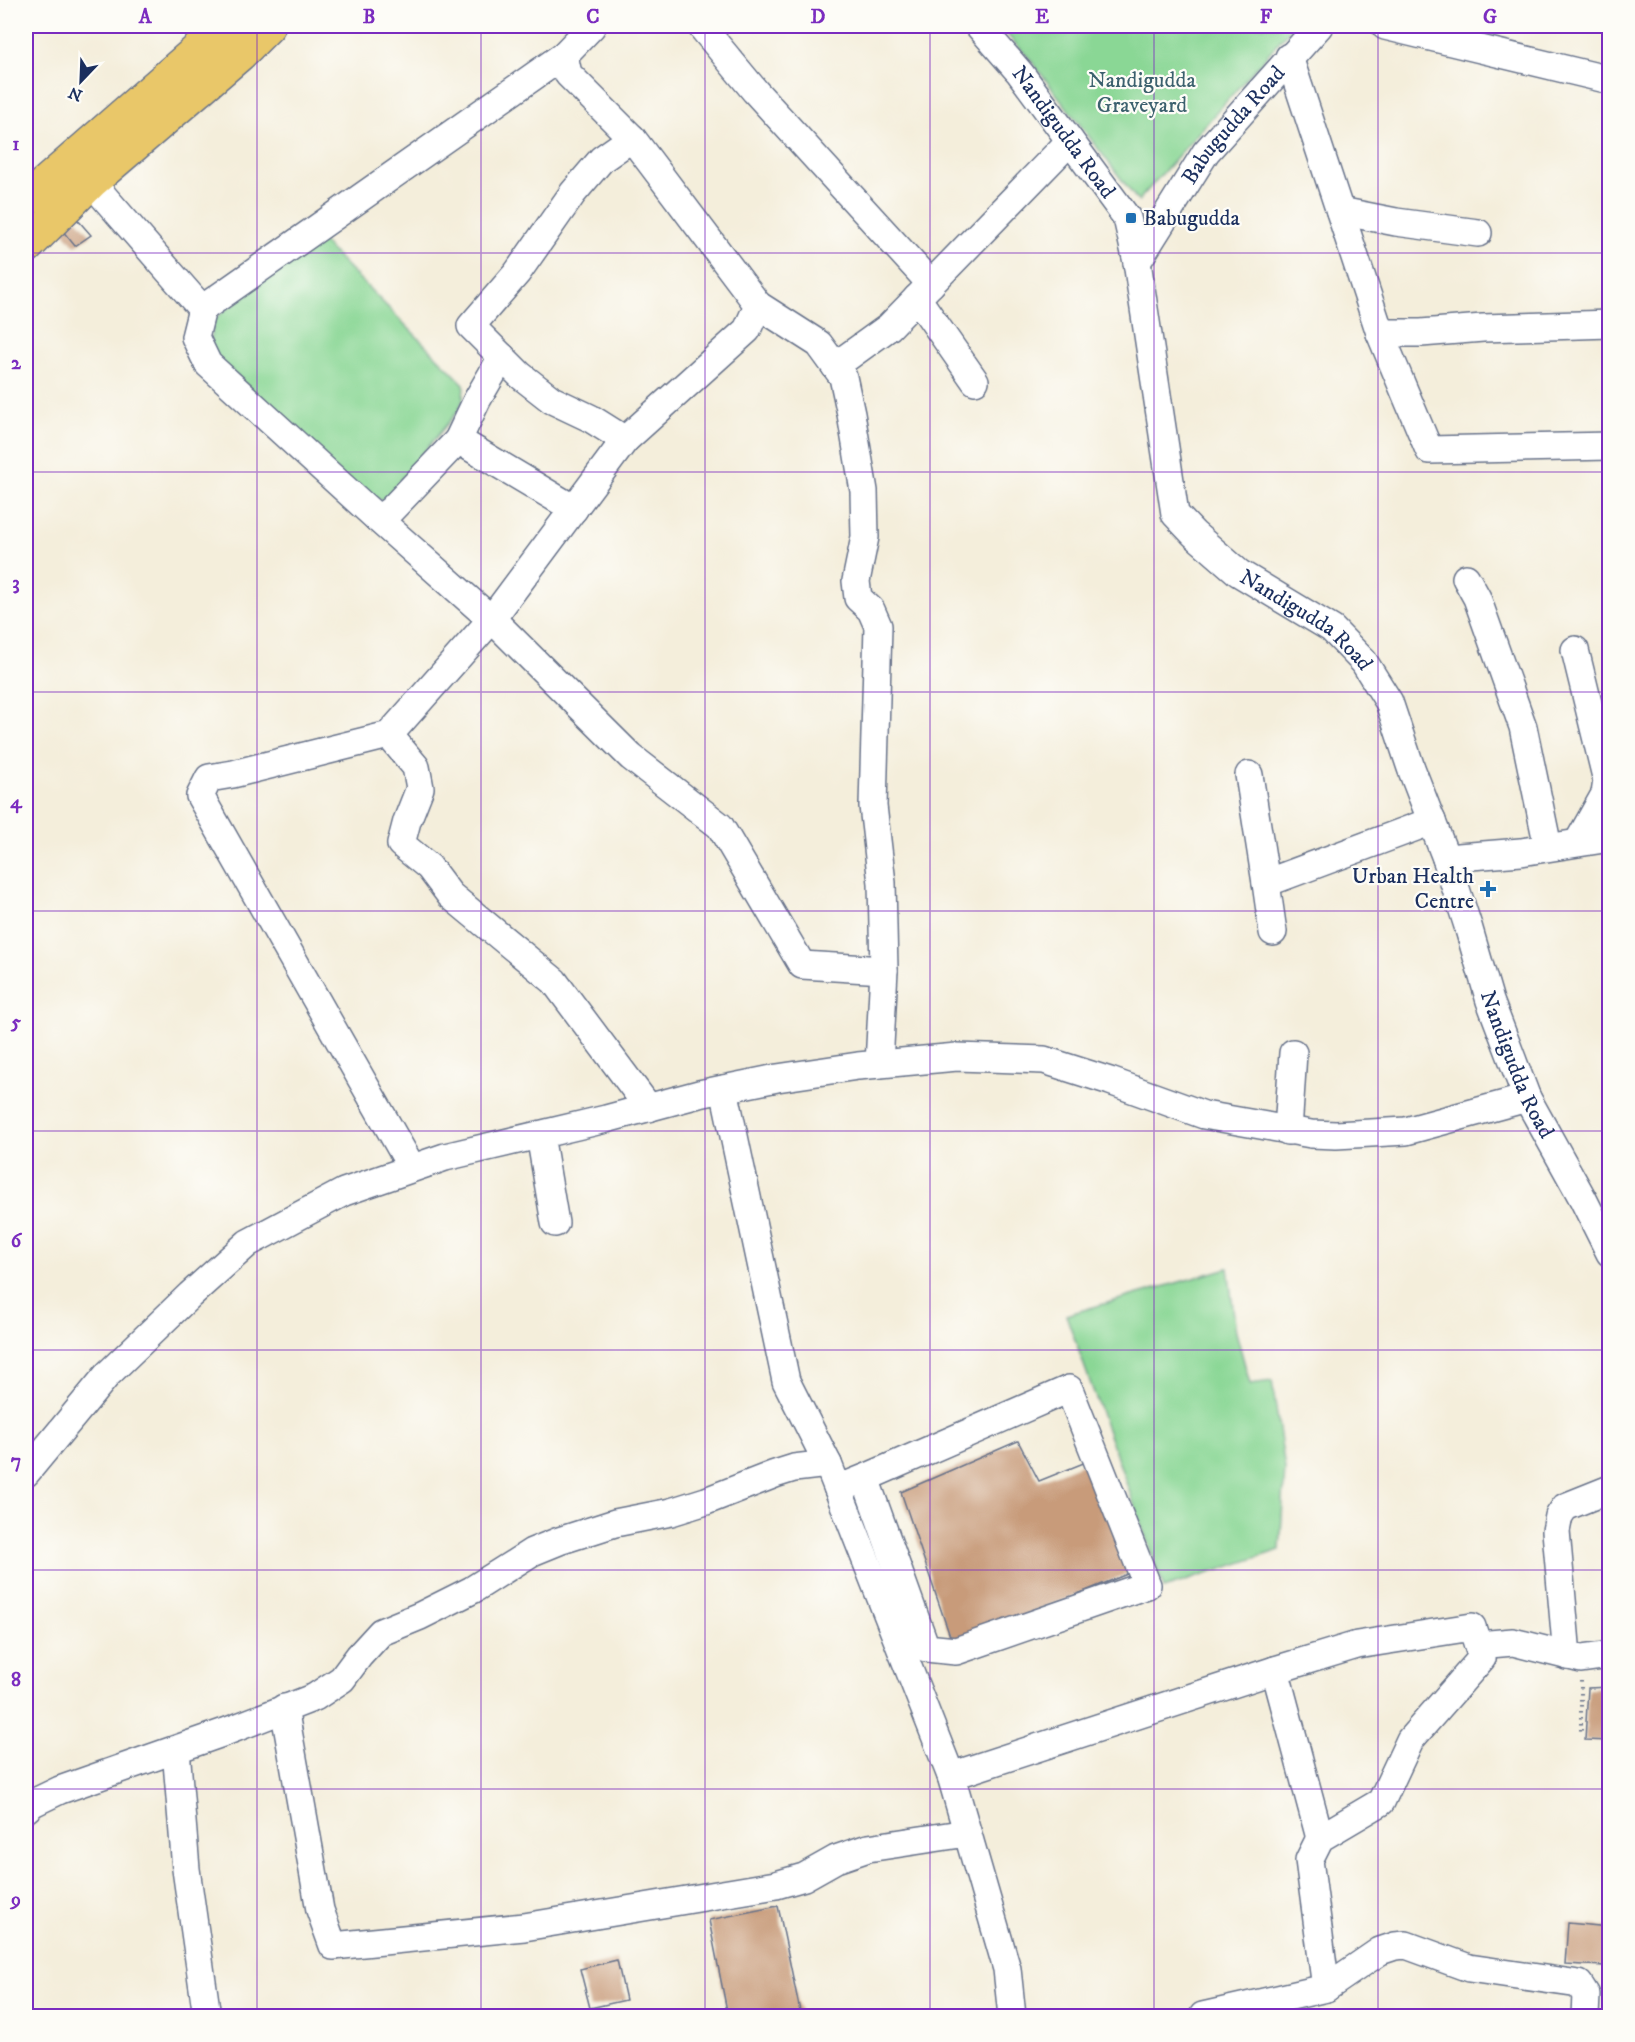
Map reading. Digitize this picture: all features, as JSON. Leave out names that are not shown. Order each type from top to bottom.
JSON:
[{"type":"main road","points":[[30,190],[225,26]]},
{"type":"main road","points":[[26,247],[91,182],[240,54],[268,26]]},
{"type":"street","points":[[592,26],[564,55],[202,309],[195,337],[208,364],[501,628],[631,757],[720,826],[802,965],[884,970]]},
{"type":"street","points":[[701,26],[924,291],[975,381]]},
{"type":"street","name":"Nandigudda Road","points":[[979,26],[1020,73],[1127,218],[1137,262],[1175,514],[1194,534],[1239,573],[1332,629],[1364,662],[1389,702],[1411,768],[1446,858],[1490,1001],[1527,1098],[1610,1253]]},
{"type":"street","name":"Babugudda Road","points":[[1137,262],[1206,152],[1319,26]]},
{"type":"street","points":[[1385,26],[1610,80]]},
{"type":"street","points":[[564,55],[568,74],[632,138],[758,305],[819,344],[843,376],[864,491],[865,537],[856,581],[858,598],[871,610],[878,626],[873,806],[882,884],[884,970],[879,1064]]},
{"type":"street","points":[[1289,57],[1380,333],[1429,450],[1610,446]]},
{"type":"street","points":[[624,440],[590,418],[552,400],[519,375],[471,326],[516,273],[573,193],[602,159],[632,138]]},
{"type":"street","points":[[835,366],[889,327],[1070,141]]},
{"type":"street","points":[[91,182],[202,309]]},
{"type":"street","points":[[1340,211],[1396,222],[1478,233]]},
{"type":"street","points":[[412,1168],[200,796],[209,778],[255,769],[389,735],[491,620],[624,440],[747,330],[758,305]]},
{"type":"street","points":[[1380,333],[1610,324]]},
{"type":"street","points":[[378,519],[391,510],[458,440],[477,400],[502,357]]},
{"type":"street","points":[[458,440],[574,509]]},
{"type":"street","points":[[1466,578],[1477,598],[1523,728],[1548,848]]},
{"type":"street","points":[[1575,650],[1607,781],[1605,794],[1578,842]]},
{"type":"street","points":[[389,735],[416,767],[420,788],[401,844],[429,867],[450,895],[554,981],[649,1108]]},
{"type":"street","points":[[1249,775],[1273,933]]},
{"type":"street","points":[[1266,883],[1432,821]]},
{"type":"street","points":[[1446,858],[1548,848],[1610,838]]},
{"type":"street","points":[[1288,1131],[1293,1053]]},
{"type":"street","points":[[26,1473],[108,1374],[248,1243],[344,1192],[445,1158],[724,1089],[797,1075],[957,1057],[1044,1060],[1110,1081],[1204,1116],[1288,1131],[1336,1135],[1406,1131],[1527,1098]]},
{"type":"street","points":[[724,1089],[786,1381],[833,1476],[951,1776],[1007,1968],[1012,2016]]},
{"type":"street","points":[[540,1135],[555,1223]]},
{"type":"street","points":[[26,1809],[33,1803],[60,1790],[176,1750],[315,1697],[342,1678],[381,1632],[420,1616],[472,1590],[532,1552],[559,1541],[615,1523],[671,1512],[706,1502],[784,1471],[865,1478],[1069,1389],[1147,1585],[956,1651],[926,1648],[865,1478]]},
{"type":"street","points":[[1574,1657],[1556,1531],[1559,1516],[1565,1507],[1610,1489]]},
{"type":"street","points":[[951,1776],[1357,1645],[1472,1628],[1482,1658],[1410,1740],[1381,1802],[1320,1838],[1309,1860],[1326,1988]]},
{"type":"street","points":[[1478,1645],[1513,1642],[1574,1657],[1610,1655]]},
{"type":"street","points":[[1275,1670],[1320,1838]]},
{"type":"street","points":[[284,1708],[320,1910],[333,1946],[524,1927],[776,1885],[804,1877],[836,1859],[868,1848],[967,1833]]},
{"type":"street","points":[[176,1750],[186,1869],[207,2016]]},
{"type":"street","points":[[1203,2016],[1326,1988],[1380,1951],[1406,1945],[1469,1968],[1579,1984],[1586,1995],[1585,2016]]},
{"type":"path","points":[[1574,1657],[1581,1735]]},
{"type":"green space","name":"Nandigudda Graveyard","points":[[999,26],[1293,26],[1138,201],[1029,58]]},
{"type":"green space","points":[[319,238],[464,384],[463,400],[459,410],[383,501],[361,494],[209,352],[214,319]]},
{"type":"green space","points":[[1228,1268],[1236,1332],[1250,1384],[1272,1381],[1285,1469],[1280,1550],[1164,1588],[1066,1315]]},
{"type":"building","points":[[77,219],[91,235],[75,246],[62,230]]},
{"type":"building","points":[[1018,1441],[1039,1481],[1091,1460],[1132,1572],[953,1645],[901,1492]]},
{"type":"building","points":[[1610,1687],[1610,1741],[1585,1740],[1588,1688]]},
{"type":"building","points":[[778,1906],[801,2016],[728,2016],[709,1920]]},
{"type":"building","points":[[1568,1923],[1609,1927],[1605,1966],[1565,1964]]},
{"type":"building","points":[[617,1960],[626,2000],[590,2008],[580,1969]]},
{"type":"place","name":"Babugudda","points":[[1131,218]]},
{"type":"place","name":"Urban Health Centre","points":[[1488,889]]}]
